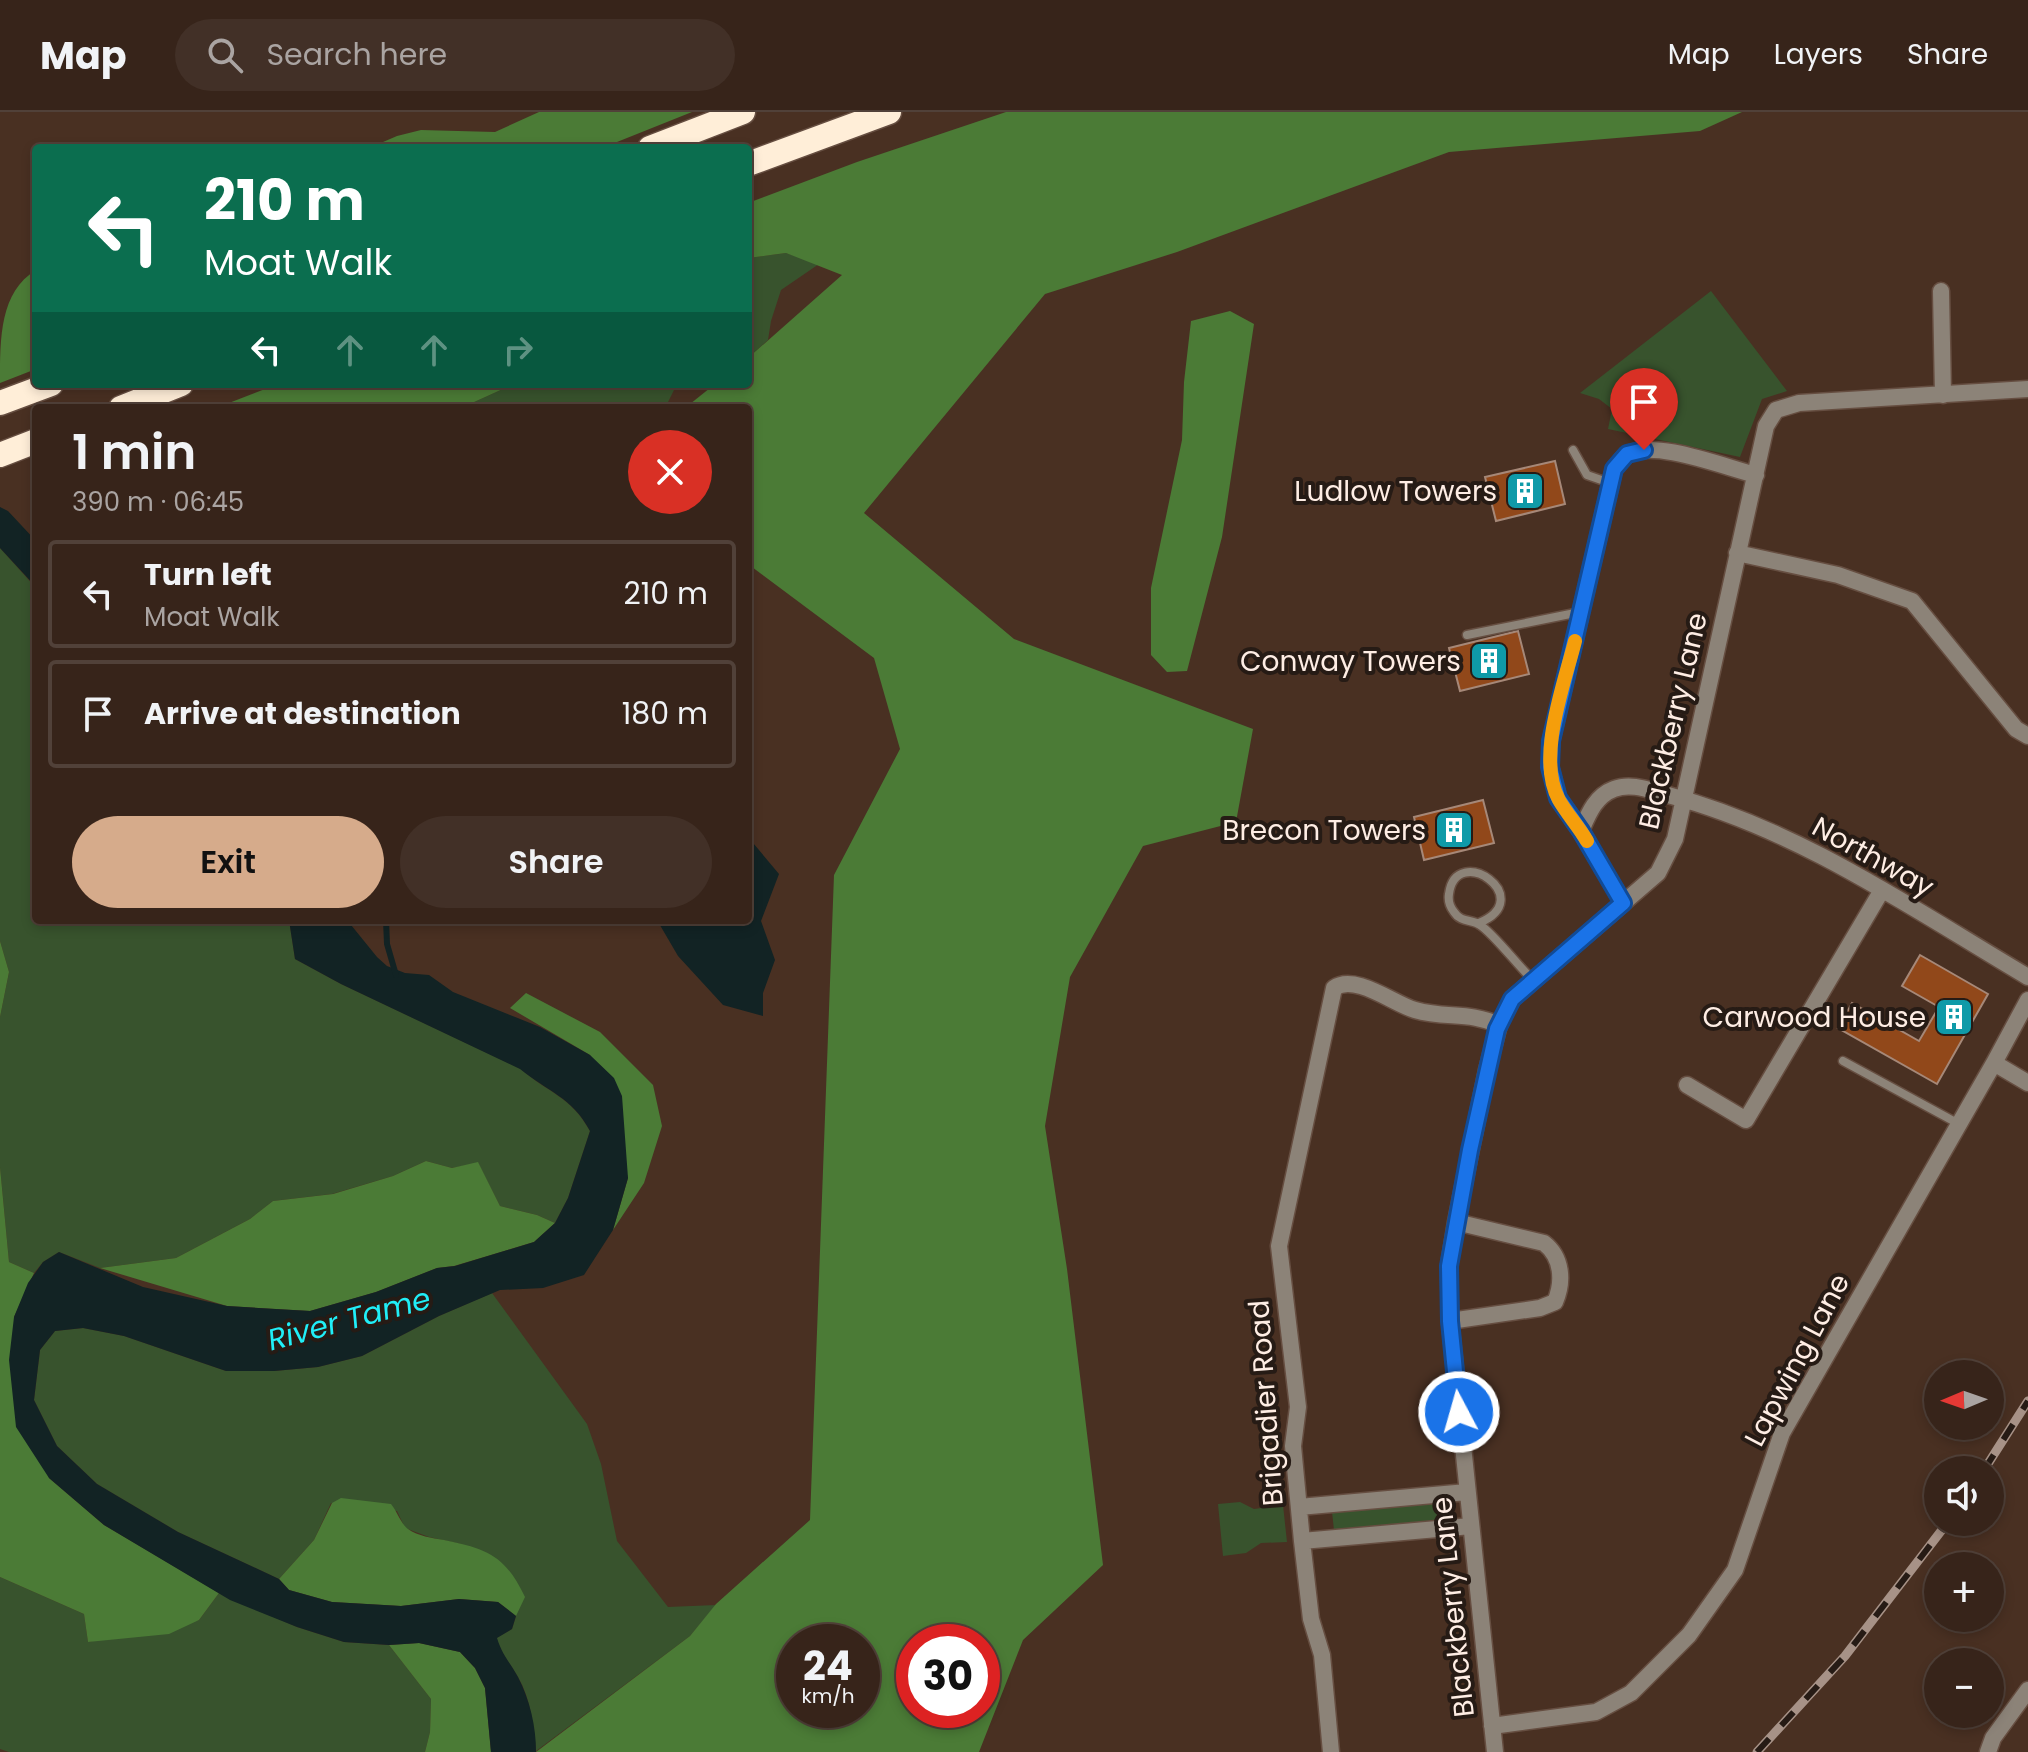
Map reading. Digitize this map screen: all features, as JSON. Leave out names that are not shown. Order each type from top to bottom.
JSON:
[{"type":"highway","points":[[660,144],[743,112]]},
{"type":"highway","points":[[752,163],[889,112]]},
{"type":"highway","points":[[0,403],[40,388]]},
{"type":"highway","points":[[131,404],[171,388]]},
{"type":"highway","points":[[0,455],[32,443]]},
{"type":"street","points":[[1941,291],[1943,395]]},
{"type":"street","name":"Blackberry Lane","points":[[1495,1752],[1450,1321],[1449,1266],[1487,1070],[1499,1025],[1512,999],[1532,979],[1658,873],[1675,839],[1766,426],[1776,410],[1799,403],[2028,389]]},
{"type":"street","points":[[1623,903],[1558,798],[1550,767],[1551,741],[1614,469],[1627,454],[1662,450],[1756,475]]},
{"type":"street","points":[[1737,553],[1838,575],[1912,601],[2016,729],[2028,736]]},
{"type":"street","name":"Northway","points":[[1581,831],[1601,797],[1614,789],[1631,786],[1684,799],[1766,828],[1882,890],[2028,977]]},
{"type":"street","points":[[1687,1085],[1746,1120],[1882,890]]},
{"type":"street","name":"Brigadier Road","points":[[1331,1752],[1322,1655],[1311,1619],[1302,1541],[1293,1446],[1298,1407],[1279,1246],[1334,988],[1348,984],[1413,1010],[1452,1017],[1472,1015],[1499,1025]]},
{"type":"street","name":"Lapwing Lane","points":[[1492,1726],[1596,1712],[1631,1693],[1689,1635],[1735,1570],[1782,1433],[2028,1000]]},
{"type":"street","points":[[1994,1063],[2028,1083]]},
{"type":"street","points":[[1450,1321],[1540,1308],[1555,1302],[1560,1290],[1560,1265],[1555,1251],[1544,1243],[1456,1222]]},
{"type":"street","points":[[1299,1507],[1467,1492]]},
{"type":"street","points":[[1302,1541],[1471,1526]]},
{"type":"street","points":[[1988,1752],[1993,1738],[2028,1690]]},
{"type":"lane","points":[[1573,450],[1587,475],[1611,483]]},
{"type":"lane","points":[[1467,635],[1581,612]]},
{"type":"lane","points":[[1479,923],[1497,909],[1499,890],[1489,876],[1469,872],[1451,886],[1449,902],[1455,914],[1461,920],[1479,923],[1532,979]]},
{"type":"lane","points":[[1843,1061],[1959,1124]]},
{"type":"green space","points":[[539,112],[692,112],[612,144],[378,144],[421,130],[495,132]]},
{"type":"green space","points":[[1006,112],[1742,112],[1700,131],[1449,152],[1177,252],[1045,294],[864,513],[1014,639],[1253,729],[1236,822],[1143,846],[1070,977],[1045,1126],[1067,1269],[1103,1565],[1023,1640],[1000,1699],[1000,1624],[896,1624],[896,1728],[988,1728],[979,1752],[536,1752],[690,1636],[716,1604],[810,1520],[834,875],[900,749],[874,658],[752,567],[752,404],[690,404],[710,388],[752,388],[752,354],[842,275],[786,253],[752,257],[752,201]]},
{"type":"green space","points":[[786,253],[819,264],[781,290],[768,340],[752,354],[752,257]]},
{"type":"green space","points":[[32,273],[32,371],[0,383],[4,318],[15,290]]},
{"type":"green space","points":[[1711,291],[1787,391],[1762,399],[1740,457],[1608,429],[1612,409],[1599,399],[1580,393]]},
{"type":"green space","points":[[1230,311],[1254,324],[1222,537],[1187,671],[1167,672],[1151,655],[1151,588],[1182,440],[1191,321]]},
{"type":"green space","points":[[268,388],[505,388],[470,404],[226,404]]},
{"type":"green space","points":[[505,388],[675,388],[667,404],[470,404]]},
{"type":"green space","points":[[0,548],[32,584],[32,924],[290,924],[295,959],[521,1069],[575,1110],[590,1131],[568,1198],[555,1223],[500,1206],[478,1163],[452,1168],[426,1161],[393,1176],[332,1194],[273,1201],[250,1219],[176,1258],[100,1268],[59,1252],[43,1262],[34,1273],[9,1262],[0,1167],[0,1017],[9,972],[0,941]]},
{"type":"green space","points":[[0,941],[9,972],[0,1017]]},
{"type":"green space","points":[[526,993],[600,1032],[653,1085],[662,1126],[644,1183],[613,1230],[628,1178],[590,1055],[510,1008]]},
{"type":"green space","points":[[426,1161],[452,1168],[478,1162],[500,1206],[555,1223],[534,1242],[454,1266],[437,1268],[376,1292],[310,1311],[227,1306],[100,1268],[176,1258],[250,1219],[273,1201],[333,1194],[393,1176]]},
{"type":"green space","points":[[0,1167],[9,1262],[34,1273],[14,1317],[49,1478],[104,1525],[219,1593],[199,1620],[169,1634],[88,1642],[84,1614],[0,1577]]},
{"type":"green space","points":[[492,1293],[587,1424],[601,1464],[617,1541],[668,1607],[716,1605],[690,1636],[536,1751],[526,1694],[496,1638],[512,1629],[516,1616],[461,1544],[405,1528],[397,1511],[331,1503],[314,1540],[279,1579],[178,1532],[97,1484],[57,1446],[34,1400],[40,1350],[55,1331],[83,1328],[124,1336],[226,1371],[274,1371],[318,1367],[362,1356],[439,1316]]},
{"type":"green space","points":[[341,1498],[391,1504],[408,1529],[493,1556],[510,1572],[525,1597],[516,1616],[498,1602],[459,1599],[401,1606],[332,1602],[289,1590],[279,1579],[314,1540],[332,1503]]},
{"type":"green space","points":[[1240,1502],[1254,1509],[1283,1505],[1287,1542],[1261,1543],[1246,1553],[1223,1556],[1218,1504]]},
{"type":"green space","points":[[1436,1502],[1438,1520],[1334,1530],[1332,1512]]},
{"type":"green space","points":[[0,1577],[84,1614],[88,1642],[199,1620],[219,1593],[297,1627],[344,1642],[389,1645],[431,1699],[430,1732],[425,1752],[9,1752],[0,1749]]},
{"type":"green space","points":[[419,1643],[460,1652],[475,1668],[485,1688],[491,1752],[425,1752],[430,1732],[431,1699],[389,1645]]},
{"type":"water","points":[[0,507],[8,511],[32,537],[32,583],[0,548]]},
{"type":"water","points":[[752,842],[779,874],[761,921],[775,960],[763,993],[763,1016],[723,1005],[678,956],[659,924],[752,924]]},
{"type":"water","name":"River Tame","points":[[290,924],[350,924],[387,966],[405,973],[429,975],[453,992],[540,1027],[590,1055],[614,1078],[622,1096],[628,1178],[613,1230],[584,1275],[543,1288],[500,1290],[439,1316],[362,1356],[318,1367],[226,1371],[124,1336],[83,1328],[55,1331],[40,1350],[34,1400],[57,1446],[97,1484],[178,1532],[279,1579],[289,1590],[332,1602],[401,1606],[459,1599],[498,1602],[516,1616],[512,1629],[497,1638],[526,1695],[536,1752],[491,1752],[485,1688],[475,1668],[460,1652],[419,1643],[344,1642],[230,1600],[104,1525],[49,1478],[16,1427],[9,1360],[14,1317],[28,1283],[43,1262],[59,1252],[143,1287],[227,1306],[310,1311],[376,1292],[437,1268],[455,1266],[534,1242],[555,1223],[568,1198],[590,1131],[575,1110],[520,1069],[295,959]]},
{"type":"building","name":"Ludlow Towers","points":[[1555,461],[1565,504],[1496,521],[1485,477]]},
{"type":"building","name":"Conway Towers","points":[[1518,631],[1529,674],[1460,691],[1449,648]]},
{"type":"building","name":"Brecon Towers","points":[[1483,800],[1494,843],[1424,860],[1414,817]]},
{"type":"building","name":"Carwood House","points":[[1920,955],[1988,994],[1937,1084],[1838,1028],[1852,1003],[1919,1041],[1939,1007],[1902,986]]},
{"type":"waterway","points":[[386,924],[387,944],[396,975]]},
{"type":"railway","points":[[1993,1456],[2028,1401]]},
{"type":"railway","points":[[1757,1752],[1845,1656],[1937,1536]]},
{"type":"slow traffic","points":[[1575,641],[1551,741],[1550,767],[1558,798],[1587,841]]},
{"type":"place","name":"Ludlow Towers","points":[[1525,491]]},
{"type":"place","name":"Conway Towers","points":[[1489,661]]},
{"type":"place","name":"Brecon Towers","points":[[1454,830]]},
{"type":"place","name":"Carwood House","points":[[1954,1017]]},
{"type":"route","points":[[1459,1412],[1450,1321],[1449,1266],[1470,1150],[1497,1029],[1512,999],[1623,903],[1558,798],[1550,767],[1551,741],[1614,469],[1627,454],[1644,450]]}]
